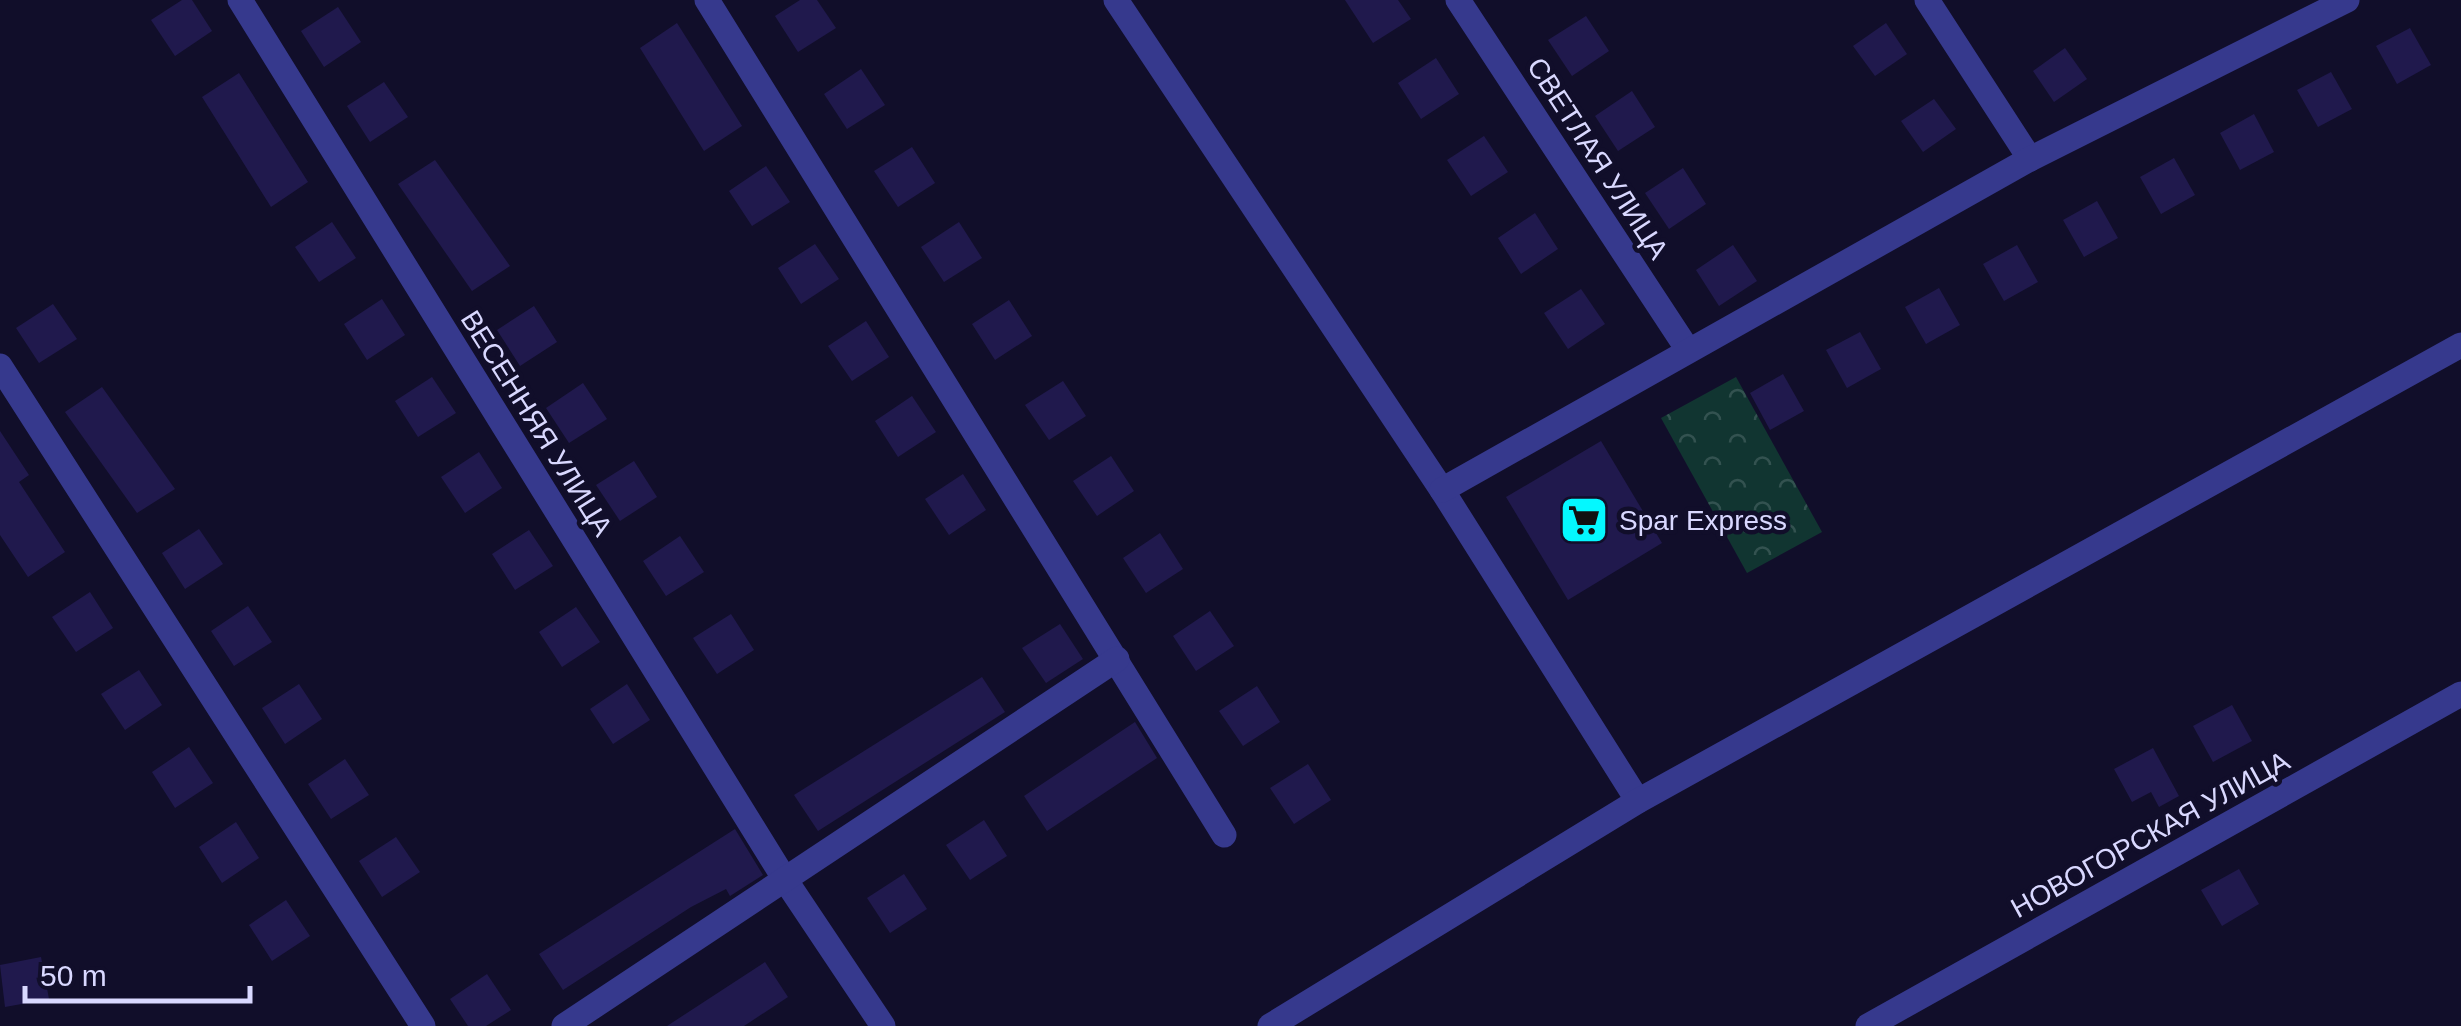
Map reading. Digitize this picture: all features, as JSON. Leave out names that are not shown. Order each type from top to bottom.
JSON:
[{"type":"street","name":"ВЕСЕННЯЯ УЛИЦА","points":[[240,0],[784,878],[883,1026]]},
{"type":"street","points":[[707,0],[1224,835]]},
{"type":"street","points":[[1116,0],[1442,490],[1638,801]]},
{"type":"street","name":"СВЕТЛАЯ УЛИЦА","points":[[1458,0],[1688,350]]},
{"type":"street","points":[[1926,0],[2030,159]]},
{"type":"street","points":[[1442,490],[2030,159],[2347,0]]},
{"type":"street","points":[[1270,1026],[1638,801],[2461,345]]},
{"type":"street","points":[[0,366],[423,1026]]},
{"type":"street","points":[[564,1026],[1117,659]]},
{"type":"street","name":"НОВОГОРСКАЯ УЛИЦА","points":[[1868,1026],[2461,694]]},
{"type":"green space","points":[[1736,377],[1822,532],[1747,573],[1661,418]]},
{"type":"building","points":[[182,0],[192,0],[212,31],[175,56],[151,20]]},
{"type":"building","points":[[800,0],[817,0],[836,28],[798,52],[775,16]]},
{"type":"building","points":[[1345,0],[1398,0],[1411,19],[1373,43]]},
{"type":"building","points":[[338,7],[361,42],[324,67],[301,31]]},
{"type":"building","points":[[1586,16],[1609,51],[1572,76],[1548,40]]},
{"type":"building","points":[[677,23],[742,126],[704,151],[640,48]]},
{"type":"building","points":[[1886,23],[1907,54],[1875,76],[1853,46]]},
{"type":"building","points":[[2410,28],[2431,65],[2397,84],[2376,46]]},
{"type":"building","points":[[2065,48],[2087,79],[2054,102],[2033,71]]},
{"type":"building","points":[[1436,58],[1459,94],[1421,119],[1398,83]]},
{"type":"building","points":[[861,69],[885,105],[847,129],[824,94]]},
{"type":"building","points":[[2331,72],[2352,109],[2318,127],[2297,90]]},
{"type":"building","points":[[239,73],[308,182],[271,207],[202,97]]},
{"type":"building","points":[[384,82],[408,117],[370,142],[347,106]]},
{"type":"building","points":[[1632,91],[1655,127],[1618,151],[1595,116]]},
{"type":"building","points":[[1934,99],[1956,129],[1923,152],[1901,121]]},
{"type":"building","points":[[2254,114],[2274,152],[2240,170],[2220,133]]},
{"type":"building","points":[[1484,136],[1508,172],[1471,196],[1447,160]]},
{"type":"building","points":[[912,147],[935,183],[898,207],[874,171]]},
{"type":"building","points":[[2174,158],[2195,195],[2161,214],[2140,177]]},
{"type":"building","points":[[435,160],[510,266],[472,291],[398,184]]},
{"type":"building","points":[[766,166],[790,202],[752,226],[729,191]]},
{"type":"building","points":[[1683,168],[1706,204],[1669,229],[1645,193]]},
{"type":"building","points":[[2097,201],[2118,238],[2084,257],[2063,220]]},
{"type":"building","points":[[1535,213],[1558,249],[1521,274],[1498,238]]},
{"type":"building","points":[[332,222],[356,258],[319,282],[295,247]]},
{"type":"building","points":[[959,222],[982,258],[944,282],[921,247]]},
{"type":"building","points":[[815,244],[839,279],[801,304],[778,268]]},
{"type":"building","points":[[1733,245],[1757,281],[1719,306],[1696,270]]},
{"type":"building","points":[[2017,245],[2038,282],[2004,301],[1983,264]]},
{"type":"building","points":[[1939,288],[1960,325],[1926,344],[1905,307]]},
{"type":"building","points":[[1581,289],[1605,324],[1568,349],[1544,313]]},
{"type":"building","points":[[382,299],[405,335],[367,360],[344,324]]},
{"type":"building","points":[[1009,300],[1032,336],[995,360],[972,324]]},
{"type":"building","points":[[53,304],[77,339],[39,363],[16,328]]},
{"type":"building","points":[[534,306],[557,342],[520,366],[497,330]]},
{"type":"building","points":[[866,321],[889,357],[852,381],[828,346]]},
{"type":"building","points":[[1860,332],[1881,369],[1847,388],[1826,350]]},
{"type":"building","points":[[1783,374],[1804,411],[1770,430],[1750,393]]},
{"type":"building","points":[[432,377],[456,413],[418,437],[395,401]]},
{"type":"building","points":[[1063,381],[1086,416],[1049,440],[1025,405]]},
{"type":"building","points":[[583,383],[607,419],[569,443],[546,408]]},
{"type":"building","points":[[102,387],[175,489],[137,513],[65,412]]},
{"type":"building","points":[[912,396],[936,432],[898,457],[875,421]]},
{"type":"building","points":[[0,431],[29,475],[19,482],[65,552],[28,577],[0,535]]},
{"type":"building","name":"Spar Express","points":[[1601,441],[1662,543],[1568,600],[1506,497]]},
{"type":"building","points":[[479,452],[502,488],[465,513],[441,477]]},
{"type":"building","points":[[1111,456],[1134,491],[1097,516],[1073,481]]},
{"type":"building","points":[[634,461],[657,497],[620,521],[596,485]]},
{"type":"building","points":[[963,474],[986,510],[949,535],[925,499]]},
{"type":"building","points":[[199,529],[223,564],[185,589],[162,553]]},
{"type":"building","points":[[529,530],[553,566],[515,590],[492,554]]},
{"type":"building","points":[[1160,533],[1183,569],[1146,593],[1123,558]]},
{"type":"building","points":[[680,536],[704,572],[666,596],[643,561]]},
{"type":"building","points":[[90,592],[113,628],[76,652],[52,617]]},
{"type":"building","points":[[248,606],[272,642],[234,666],[211,631]]},
{"type":"building","points":[[576,607],[600,642],[562,667],[539,632]]},
{"type":"building","points":[[1210,611],[1234,646],[1196,671],[1173,636]]},
{"type":"building","points":[[731,614],[754,650],[717,674],[693,638]]},
{"type":"building","points":[[1060,624],[1083,659],[1046,683],[1022,648]]},
{"type":"building","points":[[139,670],[162,705],[125,730],[101,694]]},
{"type":"building","points":[[982,677],[1005,712],[818,831],[794,795]]},
{"type":"building","points":[[299,684],[322,719],[285,744],[262,708]]},
{"type":"building","points":[[627,684],[650,720],[613,744],[590,709]]},
{"type":"building","points":[[1257,686],[1280,722],[1243,746],[1219,711]]},
{"type":"building","points":[[2232,705],[2252,741],[2213,762],[2193,726]]},
{"type":"building","points":[[1135,722],[1157,758],[1047,831],[1024,796]]},
{"type":"building","points":[[189,747],[213,783],[175,808],[152,772]]},
{"type":"building","points":[[2153,748],[2179,796],[2159,807],[2151,792],[2132,802],[2114,769]]},
{"type":"building","points":[[345,759],[369,795],[331,819],[308,784]]},
{"type":"building","points":[[1308,764],[1331,800],[1294,824],[1270,788]]},
{"type":"building","points":[[984,820],[1007,856],[970,880],[946,845]]},
{"type":"building","points":[[236,822],[259,858],[222,883],[199,847]]},
{"type":"building","points":[[735,829],[763,875],[730,896],[726,889],[691,907],[563,990],[539,954]]},
{"type":"building","points":[[396,837],[420,872],[382,897],[359,861]]},
{"type":"building","points":[[2239,869],[2259,904],[2222,926],[2201,890]]},
{"type":"building","points":[[904,874],[927,909],[890,933],[867,898]]},
{"type":"building","points":[[286,900],[310,936],[272,961],[249,925]]},
{"type":"building","points":[[41,957],[49,999],[5,1007],[0,965]]},
{"type":"building","points":[[765,962],[788,997],[744,1026],[667,1026]]},
{"type":"building","points":[[487,974],[511,1010],[486,1026],[468,1026],[450,999]]},
{"type":"place","name":"Spar Express","points":[[1584,520]]}]
